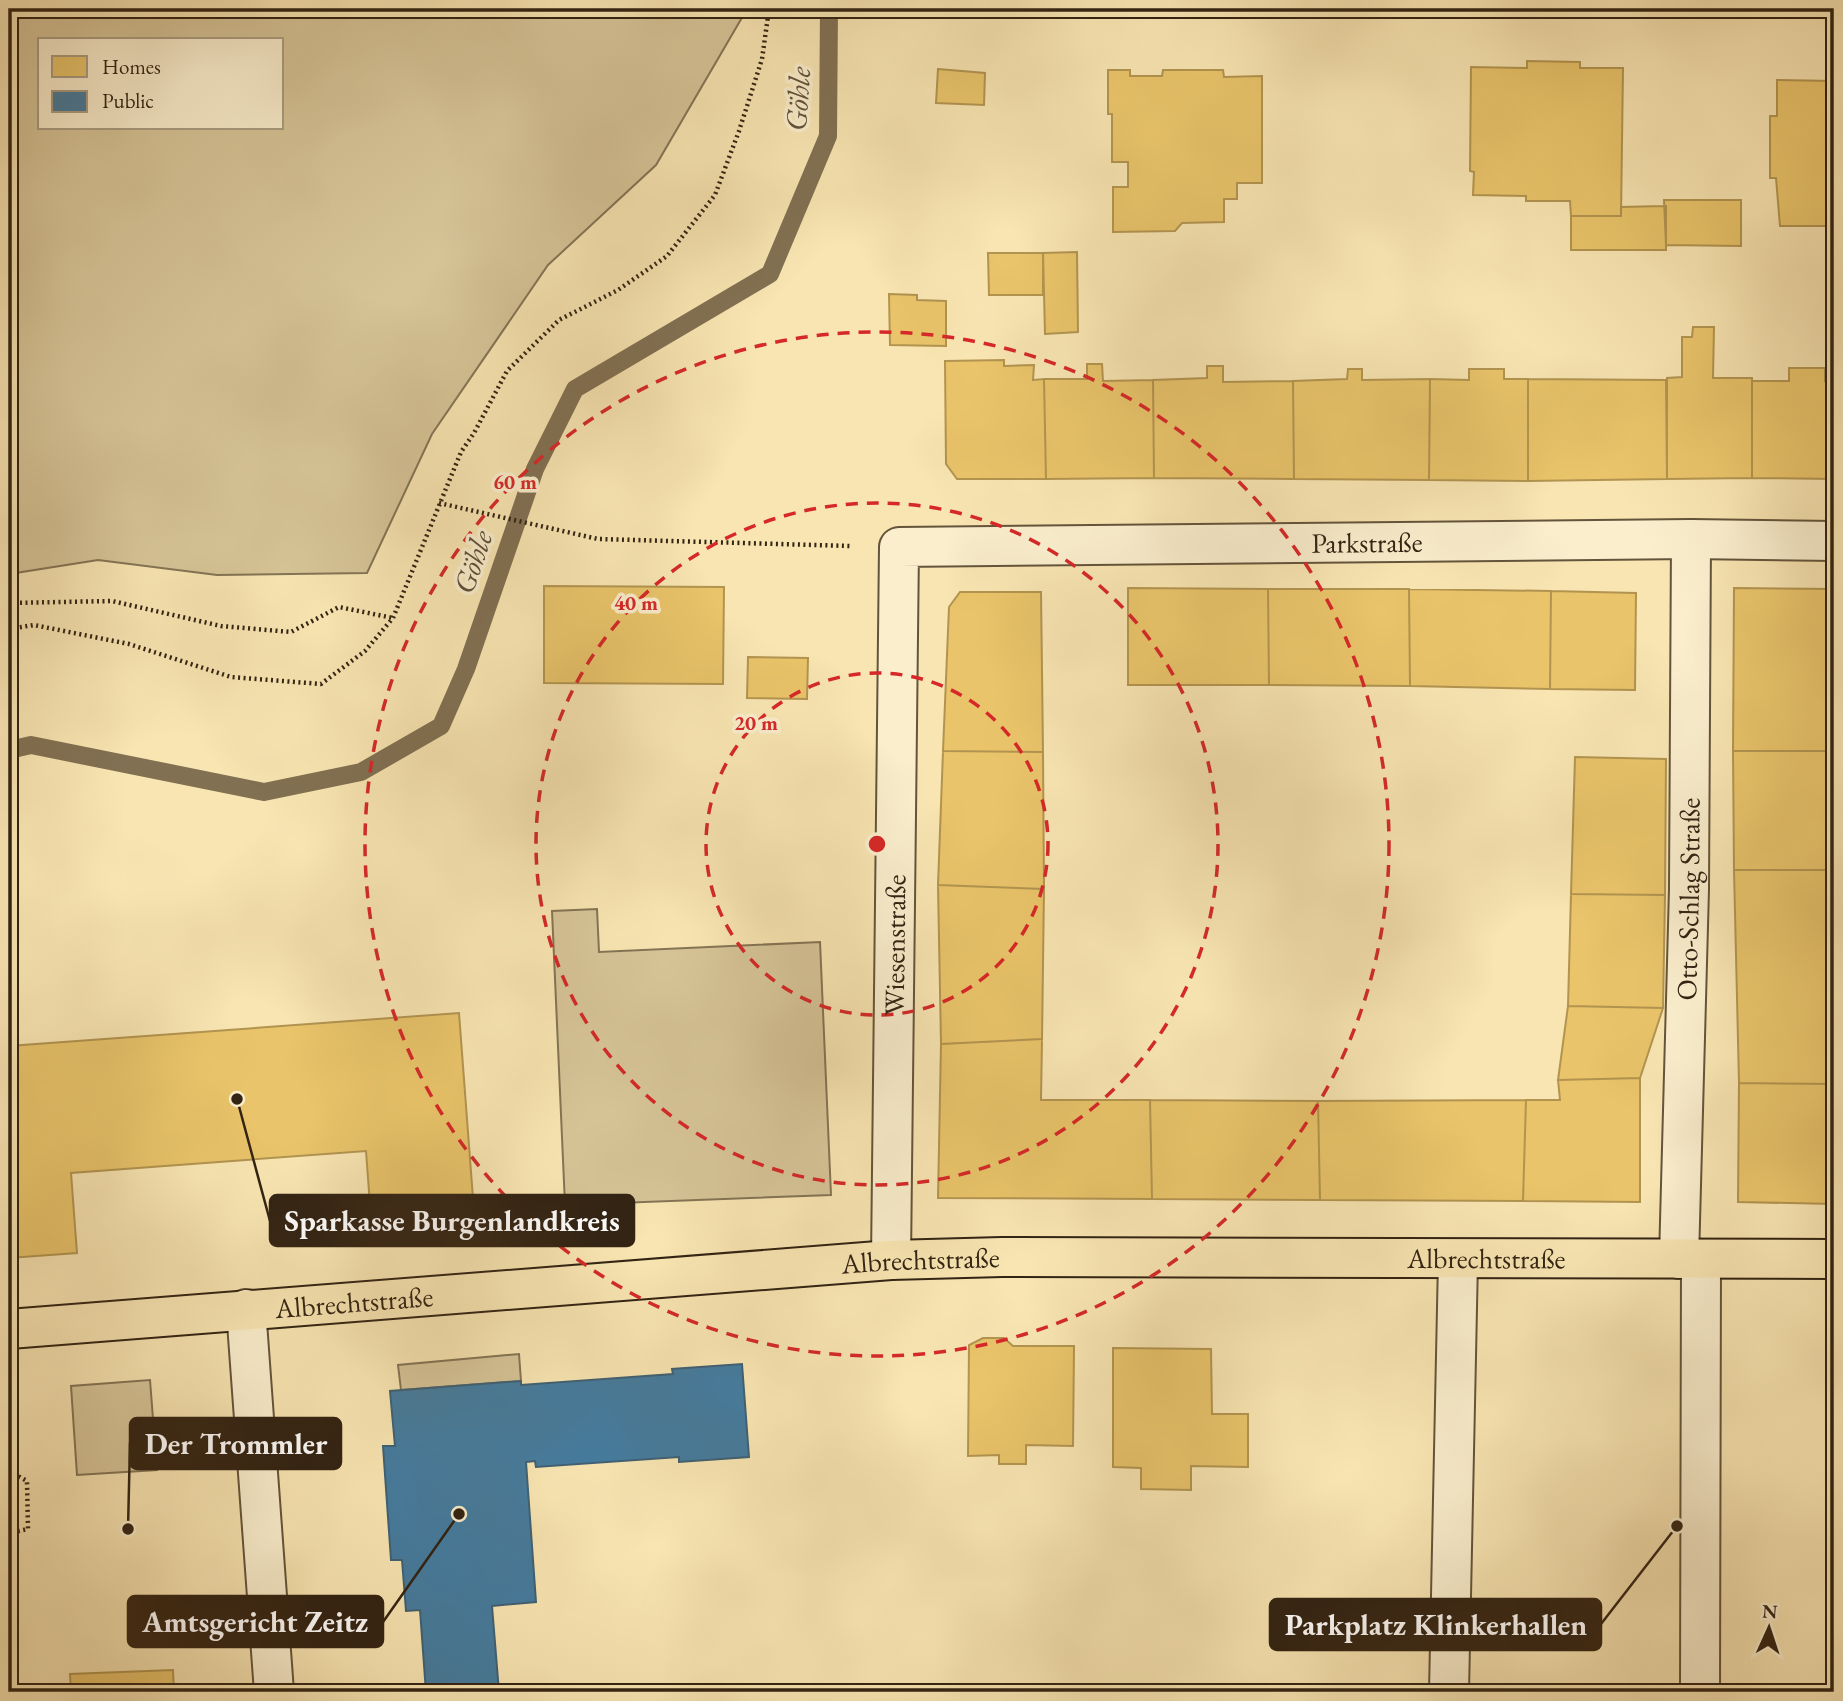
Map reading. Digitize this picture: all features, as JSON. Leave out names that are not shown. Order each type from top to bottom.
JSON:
[{"type":"main road","name":"Albrechtstraße","points":[[9,1329],[891,1260],[1002,1257],[1834,1259]]},
{"type":"street","name":"Parkstraße","points":[[899,547],[1691,539],[1834,541]]},
{"type":"street","name":"Otto-Schlag Straße","points":[[1691,539],[1690,1259],[1700,1692]]},
{"type":"street","name":"Wiesenstraße","points":[[891,1260],[899,547]]},
{"type":"street","points":[[1449,1692],[1458,1260]]},
{"type":"street","points":[[246,1310],[274,1692]]},
{"type":"path","points":[[9,629],[34,625],[129,644],[231,677],[321,684],[365,651],[393,618],[461,452],[507,371],[559,320],[618,290],[667,256],[715,195],[762,59],[769,9]]},
{"type":"path","points":[[439,503],[598,539],[899,547]]},
{"type":"path","points":[[9,603],[112,601],[221,626],[290,632],[339,607],[393,618]]},
{"type":"path","points":[[9,1471],[27,1481],[28,1529],[9,1533]]},
{"type":"shaded area","points":[[9,9],[747,9],[656,165],[548,265],[432,434],[367,573],[217,575],[98,560],[9,574]]},
{"type":"shaded area","points":[[597,909],[599,952],[820,942],[831,1195],[565,1205],[552,911]]},
{"type":"shaded area","points":[[519,1354],[521,1381],[401,1390],[398,1365]]},
{"type":"shaded area","points":[[150,1380],[157,1470],[77,1475],[71,1386]]},
{"type":"building: Homes","points":[[1527,61],[1580,62],[1580,68],[1623,68],[1621,216],[1571,216],[1570,201],[1526,201],[1526,196],[1473,195],[1474,172],[1470,171],[1471,67],[1527,68]]},
{"type":"building: Homes","points":[[938,69],[985,73],[984,105],[936,103]]},
{"type":"building: Homes","points":[[1108,70],[1130,70],[1130,76],[1162,76],[1163,70],[1223,70],[1224,77],[1262,76],[1262,183],[1237,183],[1237,199],[1224,199],[1224,222],[1182,223],[1175,231],[1113,232],[1113,187],[1128,187],[1128,162],[1112,162]]},
{"type":"building: Homes","points":[[1777,80],[1834,81],[1834,226],[1780,226],[1776,178],[1770,178],[1770,116],[1777,116]]},
{"type":"building: Homes","points":[[1664,200],[1741,200],[1741,246],[1666,245]]},
{"type":"building: Homes","points":[[1666,206],[1666,250],[1571,250],[1571,216],[1621,216],[1621,207]]},
{"type":"building: Homes","points":[[1077,252],[1078,332],[1045,334],[1043,253]]},
{"type":"building: Homes","points":[[988,253],[1043,253],[1043,295],[989,295]]},
{"type":"building: Homes","points":[[889,294],[917,295],[917,300],[946,301],[946,346],[890,345]]},
{"type":"building: Homes","points":[[1693,327],[1714,327],[1713,378],[1752,378],[1752,478],[1667,479],[1667,378],[1682,377],[1682,337],[1692,337]]},
{"type":"building: Homes","points":[[1004,360],[1004,366],[1034,365],[1033,380],[1044,379],[1046,479],[957,479],[946,464],[945,361]]},
{"type":"building: Homes","points":[[1087,364],[1102,364],[1103,381],[1153,380],[1154,478],[1046,479],[1044,379],[1087,379]]},
{"type":"building: Homes","points":[[1207,366],[1223,366],[1223,382],[1293,381],[1294,479],[1154,478],[1153,380],[1207,378]]},
{"type":"building: Homes","points":[[1789,368],[1825,368],[1825,381],[1834,381],[1834,479],[1752,478],[1752,381],[1789,381]]},
{"type":"building: Homes","points":[[1348,369],[1362,369],[1362,380],[1430,379],[1429,480],[1294,479],[1293,381],[1347,379]]},
{"type":"building: Homes","points":[[1469,369],[1504,369],[1504,379],[1528,379],[1528,481],[1429,480],[1430,379],[1469,380]]},
{"type":"building: Homes","points":[[1528,379],[1666,380],[1667,479],[1528,481]]},
{"type":"building: Homes","points":[[544,586],[724,587],[723,684],[544,683]]},
{"type":"building: Homes","points":[[1128,588],[1268,589],[1269,685],[1128,685]]},
{"type":"building: Homes","points":[[1734,588],[1834,589],[1834,751],[1733,751]]},
{"type":"building: Homes","points":[[1268,589],[1409,589],[1410,686],[1269,685]]},
{"type":"building: Homes","points":[[1409,589],[1551,591],[1550,689],[1410,686]]},
{"type":"building: Homes","points":[[1551,591],[1636,593],[1635,690],[1550,689]]},
{"type":"building: Homes","points":[[960,592],[1041,592],[1043,752],[943,751],[949,607]]},
{"type":"building: Homes","points":[[748,657],[808,658],[807,699],[747,698]]},
{"type":"building: Homes","points":[[943,751],[1043,752],[1044,889],[938,885]]},
{"type":"building: Homes","points":[[1733,751],[1834,751],[1834,870],[1734,870]]},
{"type":"building: Homes","points":[[1575,757],[1666,759],[1665,895],[1571,894]]},
{"type":"building: Homes","points":[[1734,870],[1834,870],[1834,1084],[1739,1083]]},
{"type":"building: Homes","points":[[938,885],[1044,889],[1042,1039],[941,1044]]},
{"type":"building: Homes","points":[[1571,894],[1665,895],[1663,1008],[1568,1006]]},
{"type":"building: Homes","points":[[1568,1006],[1663,1008],[1640,1078],[1558,1080]]},
{"type":"building: Homes","points":[[459,1013],[475,1225],[372,1232],[366,1151],[71,1173],[77,1253],[9,1258],[9,1046]]},
{"type":"building: Homes","points":[[1042,1039],[1041,1100],[1150,1100],[1152,1199],[938,1198],[941,1044]]},
{"type":"building: Homes","points":[[1640,1078],[1640,1202],[1523,1201],[1526,1100],[1560,1100],[1558,1080]]},
{"type":"building: Homes","points":[[1739,1083],[1834,1084],[1834,1204],[1738,1202]]},
{"type":"building: Homes","points":[[1150,1100],[1318,1101],[1320,1200],[1152,1199]]},
{"type":"building: Homes","points":[[1526,1100],[1523,1201],[1320,1200],[1318,1101]]},
{"type":"building: Homes","points":[[983,1338],[1004,1338],[1013,1346],[1074,1346],[1073,1446],[1026,1445],[1026,1464],[999,1464],[999,1455],[968,1456],[969,1345]]},
{"type":"building: Homes","points":[[1113,1348],[1211,1349],[1212,1414],[1248,1414],[1248,1467],[1191,1466],[1191,1490],[1141,1489],[1141,1468],[1113,1467]]},
{"type":"building: Homes","points":[[173,1670],[174,1692],[71,1692],[70,1674]]},
{"type":"building: Public","points":[[742,1364],[749,1457],[679,1462],[679,1457],[536,1467],[535,1461],[526,1462],[536,1602],[492,1606],[499,1692],[426,1692],[420,1610],[406,1611],[402,1560],[391,1560],[383,1446],[395,1446],[390,1391],[521,1381],[521,1385],[673,1374],[672,1369]]},
{"type":"waterway","name":"Göhle","points":[[9,750],[31,745],[264,792],[361,772],[441,726],[466,669],[535,469],[575,389],[770,274],[828,136],[829,9]]},
{"type":"place","name":"Sparkasse Burgenlandkreis","points":[[237,1099]]},
{"type":"place","name":"Amtsgericht Zeitz","points":[[459,1514]]},
{"type":"place","name":"Parkplatz Klinkerhallen","points":[[1677,1526]]},
{"type":"place","name":"Der Trommler","points":[[128,1529]]}]
